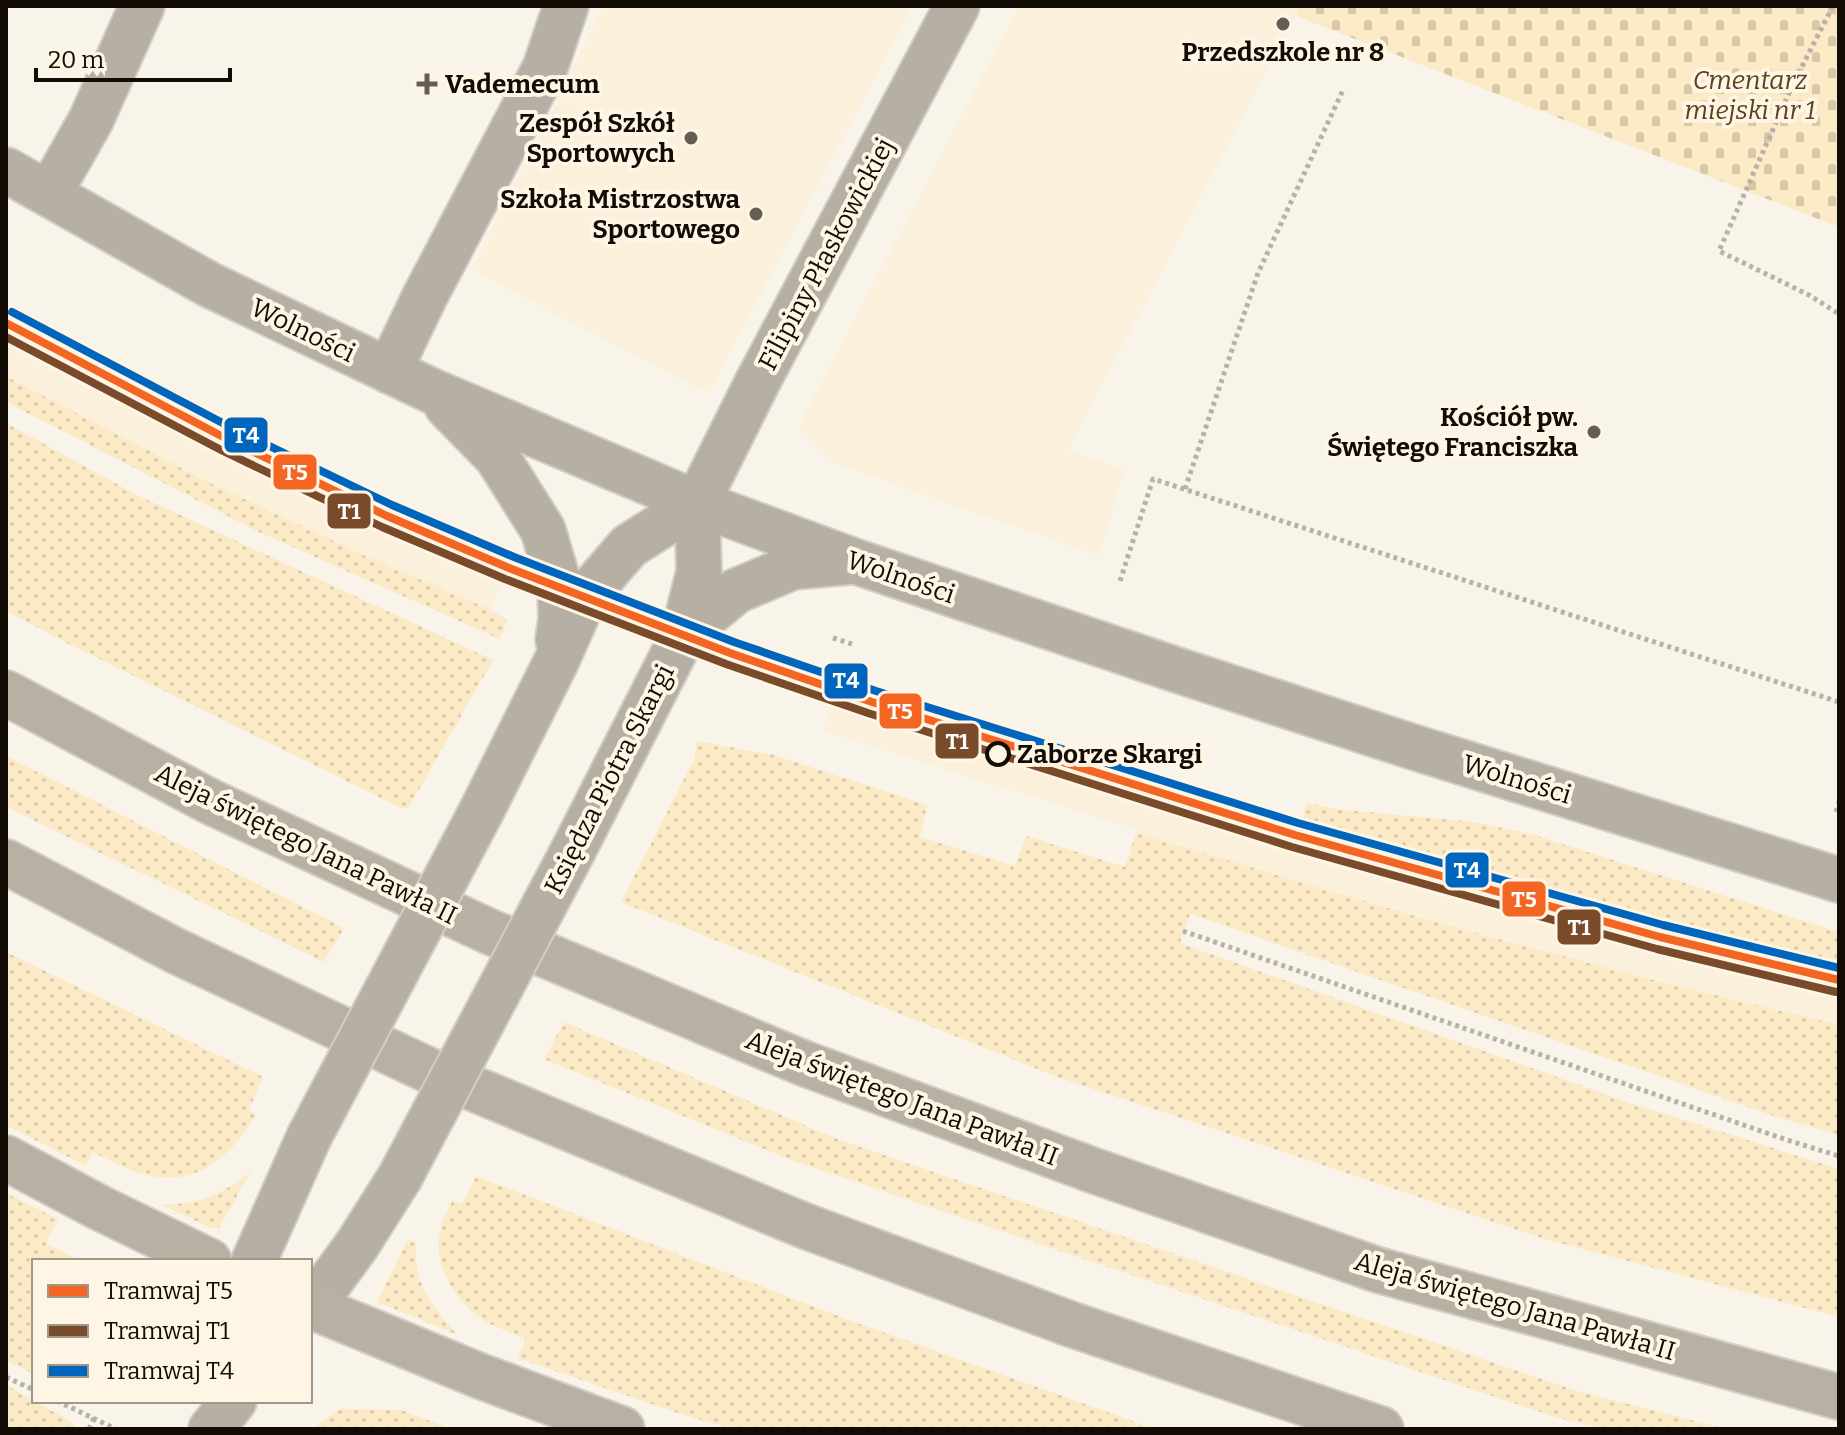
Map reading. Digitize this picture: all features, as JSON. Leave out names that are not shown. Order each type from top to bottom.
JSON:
[{"type":"main road","name":"Aleja świętego Jana Pawła II","points":[[6,693],[211,802],[488,931],[803,1063],[1092,1170],[1378,1270],[1839,1397]]},
{"type":"main road","points":[[6,862],[176,951],[426,1069],[761,1208],[1073,1325],[1381,1429]]},
{"type":"main road","points":[[6,1158],[205,1259]]},
{"type":"main road","points":[[312,1307],[480,1376],[622,1429]]},
{"type":"street","points":[[49,194],[91,120],[142,6]]},
{"type":"street","points":[[389,371],[545,68],[566,6]]},
{"type":"street","name":"Filipiny Płaskowickiej","points":[[697,503],[758,381],[957,6]]},
{"type":"street","name":"Wolności","points":[[6,170],[210,285],[432,391],[697,503],[854,561],[1177,670],[1839,880]]},
{"type":"street","points":[[432,391],[497,457],[543,530],[560,587],[561,618],[556,662]]},
{"type":"street","points":[[255,1259],[309,1137],[482,810],[585,597],[629,546],[697,503]]},
{"type":"street","name":"Księdza Piotra Skargi","points":[[312,1306],[357,1245],[400,1177],[574,849],[683,635],[699,571],[697,503]]},
{"type":"street","points":[[683,635],[736,591],[793,567],[854,561]]},
{"type":"street","points":[[195,1429],[204,1403]]},
{"type":"street","points":[[211,1429],[232,1403]]},
{"type":"path","points":[[1833,6],[1794,82],[1719,251],[1809,295],[1839,314]]},
{"type":"path","points":[[1185,489],[1258,273],[1344,88]]},
{"type":"path","points":[[1120,581],[1153,479],[1839,702]]},
{"type":"path","points":[[833,638],[852,644]]},
{"type":"path","points":[[1836,812],[1839,802]]},
{"type":"path","points":[[1183,931],[1839,1156]]},
{"type":"path","points":[[6,1377],[32,1389]]},
{"type":"path","points":[[61,1403],[116,1429]]},
{"type":"path","points":[[89,1429],[94,1418]]},
{"type":"shaded area","name":"Zespół Szkół Sportowych","points":[[604,6],[913,6],[708,394],[472,270]]},
{"type":"shaded area","points":[[1019,6],[1301,6],[1068,450],[1125,470],[1099,556],[833,463],[798,427]]},
{"type":"shaded area","points":[[6,306],[235,428],[394,503],[512,552],[491,610],[370,558],[208,482],[6,376]]},
{"type":"shaded area","points":[[842,675],[1080,758],[1299,825],[1301,821],[1664,922],[1839,964],[1839,1025],[1435,922],[1136,833],[1137,830],[823,731]]},
{"type":"green space","name":"Cmentarz miejski nr 1","points":[[1301,6],[1839,6],[1839,227],[1296,16]]},
{"type":"green space","points":[[6,376],[208,482],[370,558],[491,610],[507,620],[500,639],[261,533],[6,402]]},
{"type":"green space","points":[[6,423],[135,494],[493,660],[409,807],[401,808],[6,611]]},
{"type":"green space","points":[[697,741],[774,755],[927,805],[920,837],[1015,866],[1026,836],[1125,867],[1136,833],[1435,922],[1839,1025],[1839,1135],[1774,1116],[1190,914],[1180,943],[1627,1102],[1839,1169],[1839,1317],[1545,1239],[1057,1077],[621,902],[694,760]]},
{"type":"green space","points":[[6,756],[344,928],[324,962],[6,807]]},
{"type":"green space","points":[[1307,803],[1335,809],[1474,822],[1531,834],[1839,932],[1839,964],[1569,896],[1301,821]]},
{"type":"green space","points":[[6,952],[263,1077],[249,1110],[256,1115],[234,1145],[208,1167],[193,1174],[159,1177],[133,1171],[93,1152],[86,1166],[6,1125]]},
{"type":"green space","points":[[564,1022],[837,1139],[1577,1391],[1727,1429],[1600,1429],[1549,1415],[796,1162],[544,1059]]},
{"type":"green space","points":[[251,1171],[219,1228],[211,1228],[163,1205],[210,1196]]},
{"type":"green space","points":[[476,1176],[846,1319],[1155,1429],[732,1429],[518,1358],[526,1339],[475,1314],[457,1295],[440,1260],[439,1235],[444,1217],[453,1200],[462,1204]]},
{"type":"green space","points":[[6,1193],[58,1219],[46,1243],[77,1259],[32,1259],[32,1373],[6,1360]]},
{"type":"green space","points":[[408,1239],[416,1242],[418,1271],[426,1293],[458,1335],[377,1302]]},
{"type":"green space","points":[[6,1385],[32,1400],[32,1403],[38,1403],[75,1424],[73,1429],[6,1429]]},
{"type":"green space","points":[[340,1409],[401,1410],[452,1429],[312,1429]]},
{"type":"tram line","name":"T4","points":[[12,312],[234,429],[392,505],[514,557],[734,642],[876,691],[1298,823],[1663,925],[1839,968]]},
{"type":"tram line","name":"T5","points":[[6,323],[229,440],[387,516],[509,568],[730,653],[872,702],[1295,835],[1660,937],[1839,980]]},
{"type":"tram line","name":"T1","points":[[6,337],[223,451],[382,527],[505,579],[726,664],[868,713],[1292,847],[1657,949],[1836,992]]},
{"type":"place","name":"Przedszkole nr 8","points":[[1283,24]]},
{"type":"place","name":"Vademecum","points":[[427,84]]},
{"type":"place","name":"Zespół Szkół Sportowych","points":[[691,138]]},
{"type":"place","name":"Szkoła Mistrzostwa Sportowego","points":[[756,214]]},
{"type":"place","name":"Kościół pw. Świętego Franciszka","points":[[1594,432]]},
{"type":"place","name":"Zaborze Skargi","points":[[998,754]]}]
